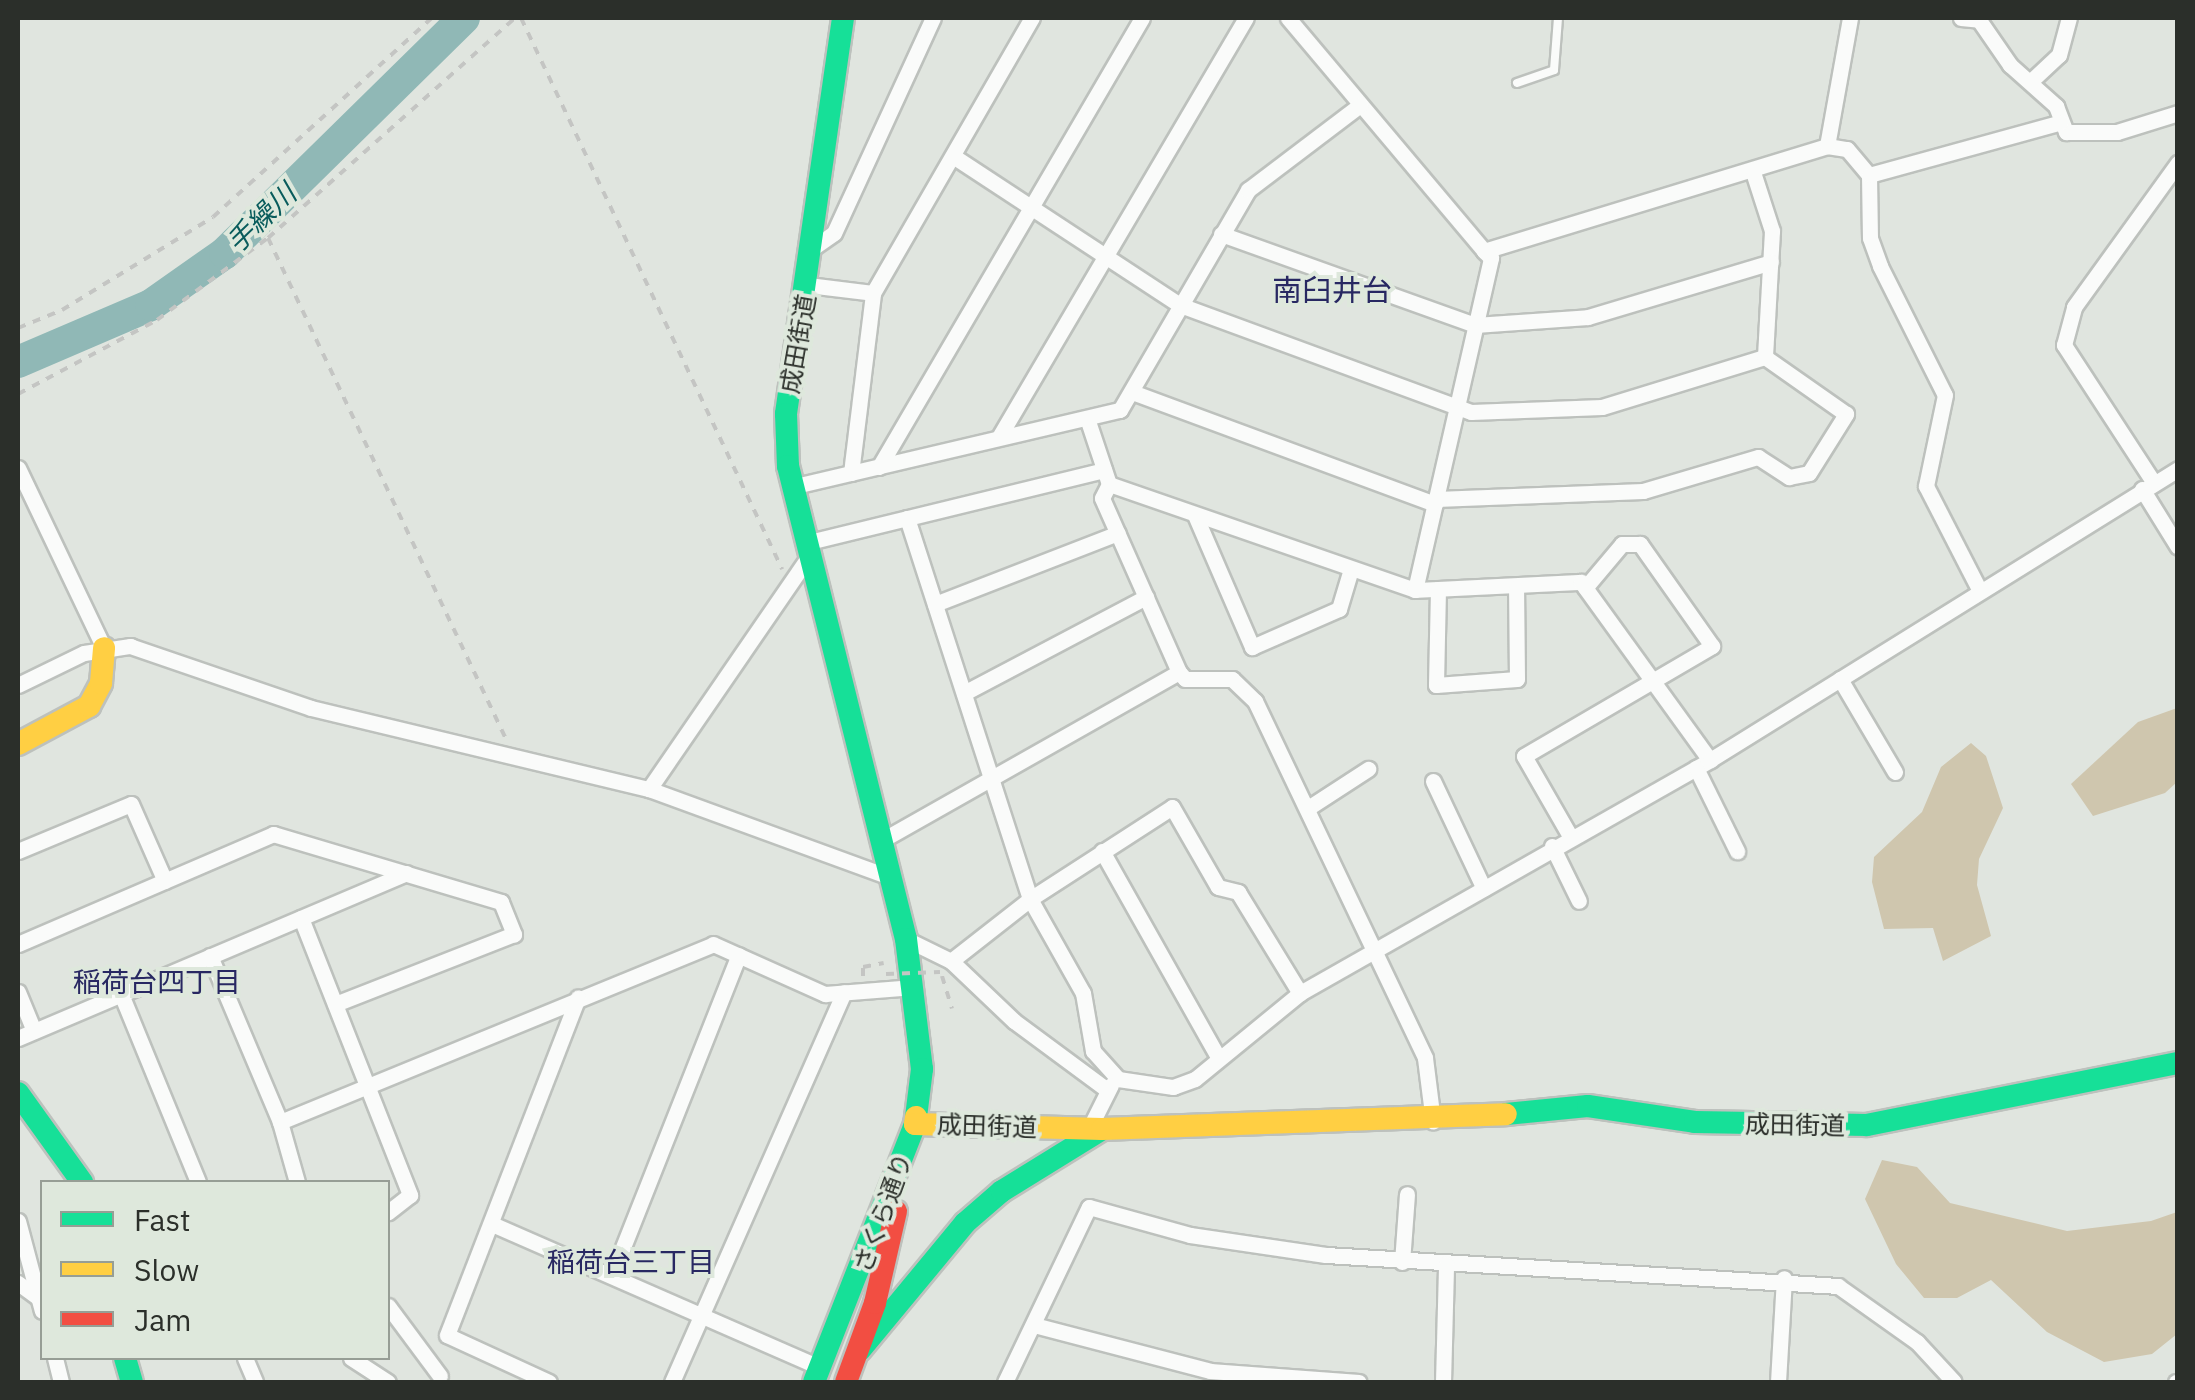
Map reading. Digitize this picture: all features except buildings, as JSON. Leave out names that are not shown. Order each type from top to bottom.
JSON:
[{"type":"main road","name":"成田街道","points":[[844,18],[814,247],[786,414],[792,486],[884,839],[906,939],[922,1069],[916,1124],[1096,1129],[1158,1123],[1433,1121],[1588,1106],[1694,1122],[1867,1126],[2178,1063]]},
{"type":"main road","points":[[18,744],[89,706],[101,683],[104,648]]},
{"type":"main road","points":[[18,1093],[81,1180]]},
{"type":"main road","name":"さくら通り","points":[[850,1381],[916,1124]]},
{"type":"main road","name":"さくら通り","points":[[818,1375],[916,1124]]},
{"type":"main road","points":[[860,1350],[965,1223],[1002,1191],[1096,1129]]},
{"type":"street","points":[[814,247],[834,233],[933,18]]},
{"type":"street","points":[[851,473],[873,293],[1032,18]]},
{"type":"street","points":[[879,466],[1142,18]]},
{"type":"street","points":[[999,437],[1246,18]]},
{"type":"street","points":[[1288,18],[1491,258],[1415,590]]},
{"type":"street","points":[[1828,146],[1850,18]]},
{"type":"street","points":[[1961,18],[1979,20],[2010,64],[2032,80],[2056,106],[2066,132],[2082,136],[2178,113]]},
{"type":"street","points":[[2032,80],[2059,54],[2069,18]]},
{"type":"street","points":[[792,486],[1120,410],[1248,190],[1360,104]]},
{"type":"street","points":[[1869,175],[2061,122]]},
{"type":"street","points":[[1484,251],[1828,146],[1847,149],[1869,175],[1870,238],[1945,395],[1926,486],[1980,591]]},
{"type":"street","points":[[953,156],[1180,305],[1454,407],[1602,407],[1765,358]]},
{"type":"street","points":[[2178,164],[2074,307],[2064,344],[2148,486],[2178,548]]},
{"type":"street","points":[[1753,172],[1766,197],[1771,262],[1765,358]]},
{"type":"street","points":[[1221,234],[1474,325],[1588,317],[1771,262]]},
{"type":"street","points":[[808,286],[873,293]]},
{"type":"street","points":[[1132,392],[1436,501],[1644,491],[1758,457],[1790,477],[1809,473],[1846,414],[1765,358]]},
{"type":"street","points":[[1087,418],[1106,477],[1102,498],[1178,672],[1185,679],[1232,679],[1255,701],[1425,1058],[1433,1121]]},
{"type":"street","points":[[18,468],[104,648]]},
{"type":"street","points":[[906,939],[1014,1021],[1112,1084],[1173,1087],[1195,1079],[1300,993],[1552,846],[1703,764],[2178,470]]},
{"type":"street","points":[[649,789],[807,550],[907,518],[1106,477],[1195,515],[1415,590],[1581,582],[1651,681],[1703,764],[1737,852]]},
{"type":"street","points":[[1195,515],[1252,647],[1339,609],[1352,569]]},
{"type":"street","points":[[907,518],[1030,899],[1077,978],[1093,1051],[1112,1084],[1096,1129]]},
{"type":"street","points":[[935,604],[1118,533]]},
{"type":"street","points":[[1570,836],[1524,756],[1712,646],[1640,544],[1622,544],[1585,588]]},
{"type":"street","points":[[1438,589],[1436,684],[1517,679],[1516,588]]},
{"type":"street","points":[[964,692],[1146,597]]},
{"type":"street","points":[[18,685],[104,648],[130,646],[311,708],[516,761],[649,789],[893,878]]},
{"type":"street","points":[[884,839],[1178,672]]},
{"type":"street","points":[[1840,679],[1895,772]]},
{"type":"street","points":[[1308,808],[1368,769]]},
{"type":"street","points":[[1433,781],[1484,888]]},
{"type":"street","points":[[18,851],[131,804],[165,882]]},
{"type":"street","points":[[946,966],[1030,899],[1172,808],[1218,887],[1238,892],[1300,993]]},
{"type":"street","points":[[18,944],[273,834],[501,902],[514,934],[335,1004]]},
{"type":"street","points":[[1552,846],[1579,901]]},
{"type":"street","points":[[1102,851],[1218,1057]]},
{"type":"street","points":[[18,1038],[406,873]]},
{"type":"street","points":[[300,918],[410,1195],[390,1210]]},
{"type":"street","points":[[280,1122],[714,944],[825,994],[914,986]]},
{"type":"street","points":[[612,1275],[739,955]]},
{"type":"street","points":[[210,956],[280,1122],[296,1180]]},
{"type":"street","points":[[18,992],[34,1031]]},
{"type":"street","points":[[672,1382],[844,992]]},
{"type":"street","points":[[121,994],[197,1180]]},
{"type":"street","points":[[549,1382],[448,1335],[578,998]]},
{"type":"street","points":[[1402,1262],[1407,1194]]},
{"type":"street","points":[[1005,1382],[1089,1207],[1248,1247],[1402,1262],[1784,1278],[1838,1286],[1878,1310],[1954,1382]]},
{"type":"street","points":[[18,1221],[40,1301]]},
{"type":"street","points":[[494,1224],[701,1316],[818,1375]]},
{"type":"street","points":[[1443,1382],[1446,1264]]},
{"type":"street","points":[[1778,1382],[1784,1278]]},
{"type":"street","points":[[18,1283],[40,1304]]},
{"type":"street","points":[[390,1309],[440,1376]]},
{"type":"street","points":[[1034,1324],[1210,1371],[1359,1382]]},
{"type":"street","points":[[354,1360],[388,1382]]},
{"type":"lane","points":[[1518,82],[1554,70],[1558,18]]},
{"type":"path","points":[[18,328],[62,310],[213,218],[432,18]]},
{"type":"path","points":[[18,394],[157,320],[268,238],[518,18],[788,583]]},
{"type":"path","points":[[268,238],[516,761]]},
{"type":"path","points":[[889,963],[863,967],[863,978],[946,966],[952,1008]]},
{"type":"shaded area","points":[[2177,708],[2177,782],[2165,793],[2093,816],[2071,784],[2138,722]]},
{"type":"shaded area","points":[[1971,743],[1986,756],[2003,808],[1979,859],[1977,885],[1991,936],[1943,961],[1933,928],[1884,929],[1872,882],[1874,857],[1922,812],[1941,767]]},
{"type":"shaded area","points":[[1882,1160],[1917,1167],[1950,1203],[2067,1231],[2151,1221],[2177,1212],[2177,1334],[2152,1354],[2104,1362],[2047,1332],[1991,1280],[1957,1298],[1924,1298],[1896,1264],[1865,1199]]},
{"type":"waterway","name":"手繰川","points":[[18,362],[151,305],[225,253],[464,18]]},
{"type":"traffic: fast","points":[[843,18],[786,414],[788,466],[906,939],[922,1069],[916,1117]]},
{"type":"traffic: fast","points":[[1506,1114],[1588,1106],[1695,1122],[1867,1125],[2178,1063]]},
{"type":"traffic: fast","points":[[18,1093],[81,1180]]},
{"type":"traffic: fast","points":[[814,1382],[915,1124]]},
{"type":"traffic: fast","points":[[860,1350],[965,1223],[1002,1191],[1099,1131]]},
{"type":"traffic: fast","points":[[126,1360],[132,1382]]},
{"type":"traffic: slow","points":[[18,744],[89,706],[101,683],[104,648]]},
{"type":"traffic: slow","points":[[916,1117],[915,1124],[1102,1129],[1506,1114]]},
{"type":"traffic: jam","points":[[846,1382],[875,1303],[896,1211]]},
{"type":"district","name":"南臼井台","points":[[1332,290]]},
{"type":"district","name":"稲荷台四丁目","points":[[157,982]]},
{"type":"district","name":"稲荷台三丁目","points":[[631,1262]]}]
